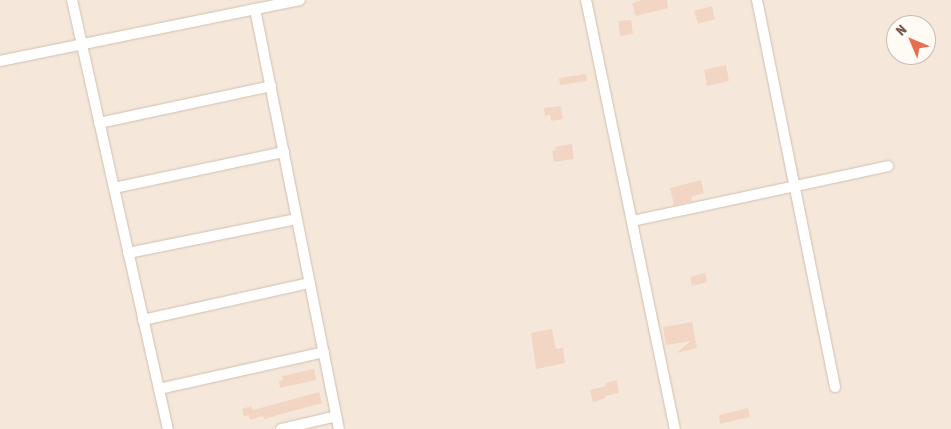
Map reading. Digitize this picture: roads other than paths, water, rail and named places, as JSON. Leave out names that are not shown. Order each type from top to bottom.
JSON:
[{"type":"street","points":[[72,0],[168,429]]},
{"type":"street","points":[[0,60],[300,0]]},
{"type":"street","points":[[586,0],[675,429]]},
{"type":"street","points":[[757,0],[835,387]]},
{"type":"street","points":[[255,9],[339,429]]},
{"type":"street","points":[[99,122],[270,86]]},
{"type":"street","points":[[114,188],[284,152]]},
{"type":"street","points":[[632,220],[888,166]]},
{"type":"street","points":[[128,253],[297,219]]},
{"type":"street","points":[[143,320],[310,283]]},
{"type":"street","points":[[159,389],[324,352]]},
{"type":"street","points":[[281,429],[336,416]]}]
